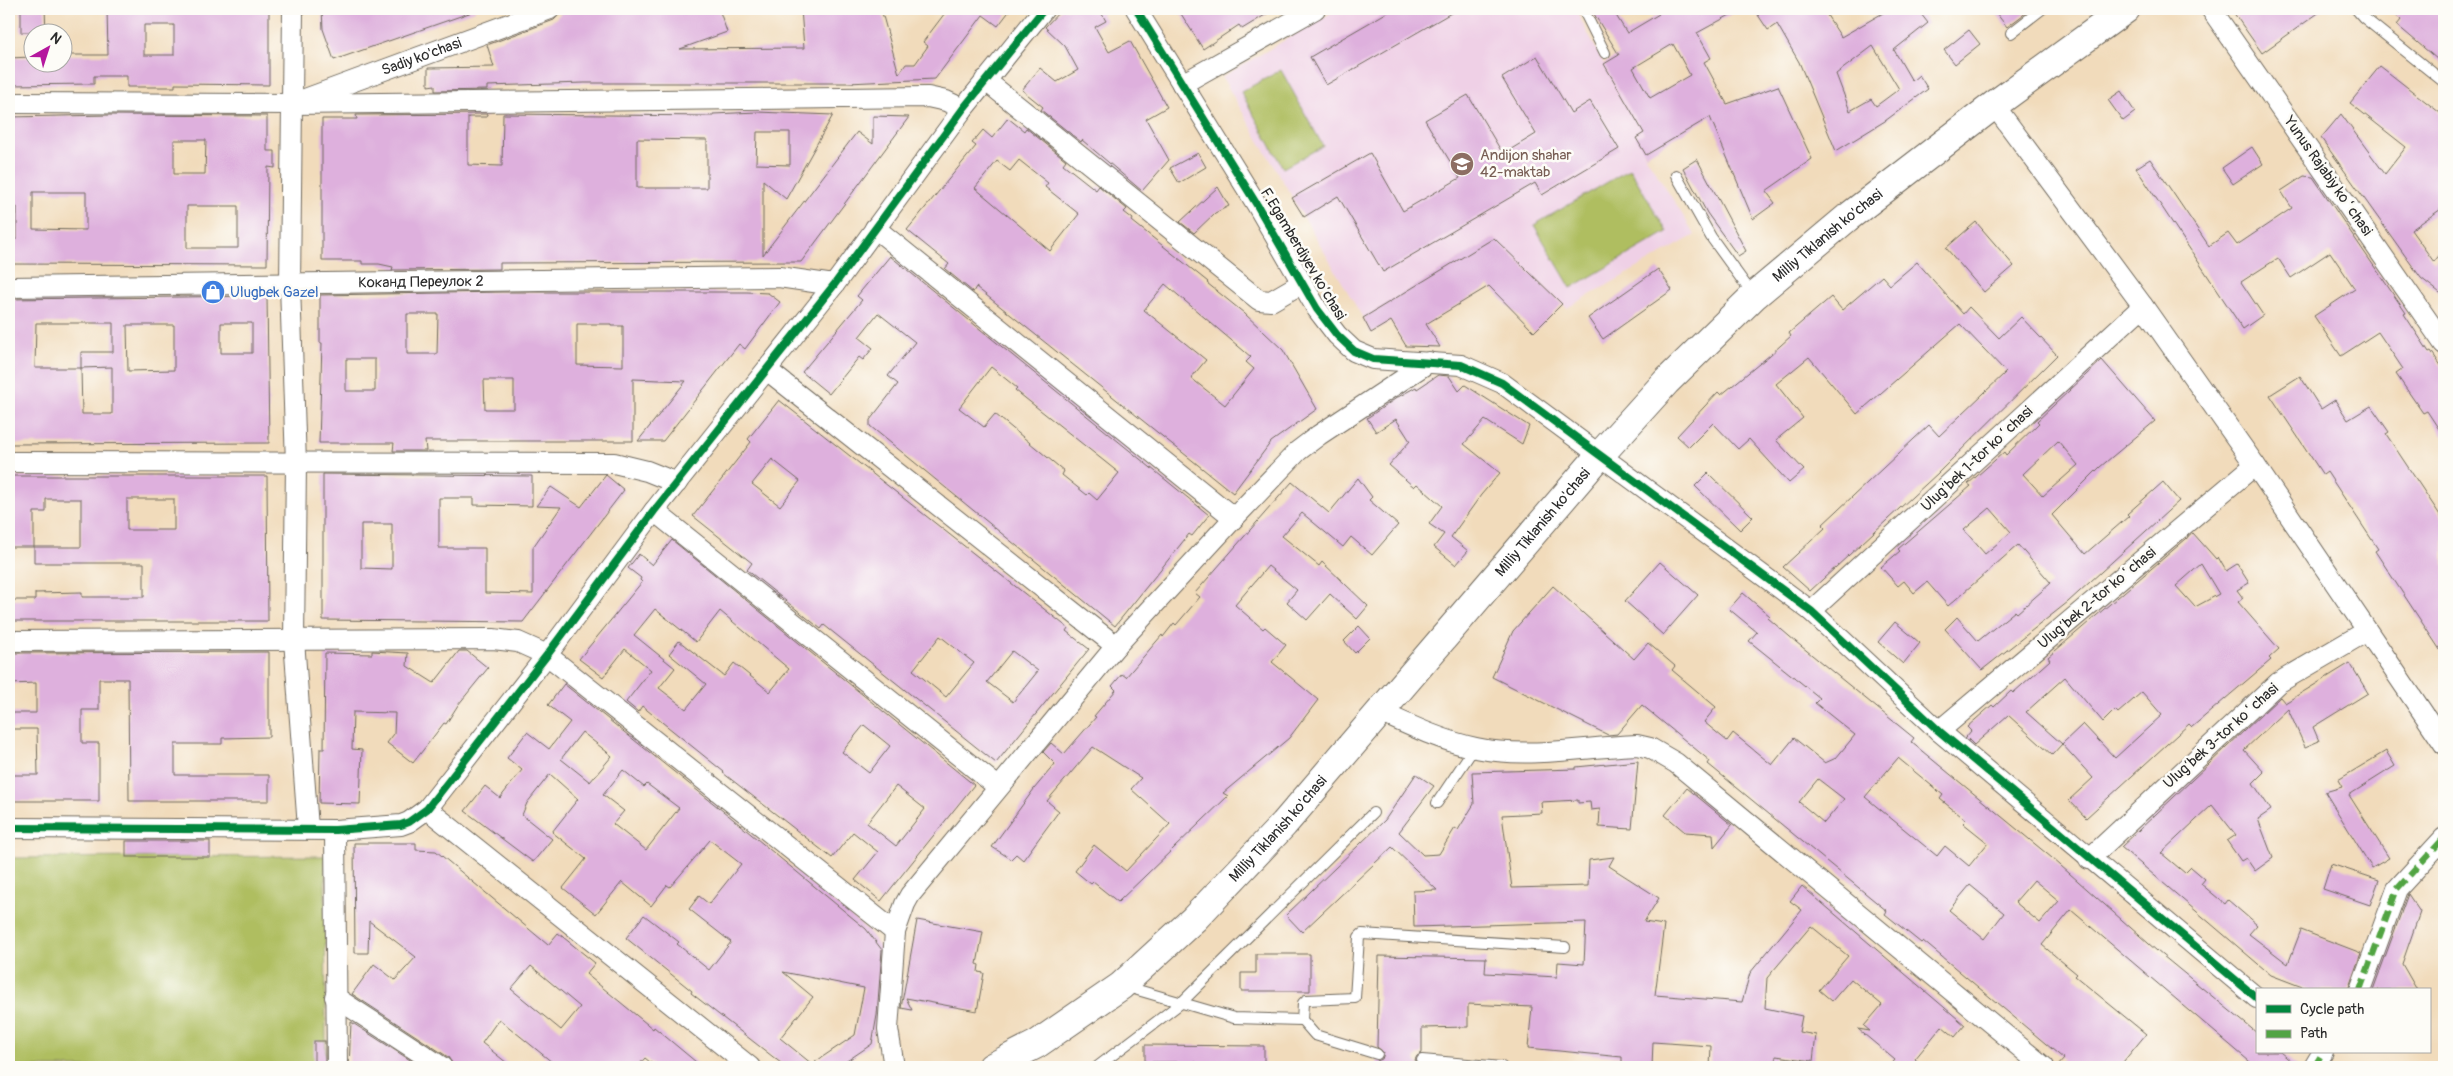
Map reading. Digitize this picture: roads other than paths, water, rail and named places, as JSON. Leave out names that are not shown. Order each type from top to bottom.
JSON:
[{"type":"main road","name":"Milliy Tiklanish ko'chasi","points":[[992,1067],[1037,1044],[1121,986],[1194,919],[1284,824],[1600,455],[1666,382],[1754,296],[1847,218],[1994,105],[2126,9]]},
{"type":"street","points":[[292,9],[290,285],[296,464],[294,640],[308,828]]},
{"type":"street","name":"Sadiy ko'chasi","points":[[291,104],[550,9]]},
{"type":"street","points":[[9,828],[308,828],[335,830],[401,824],[427,809],[547,655],[654,511],[834,284],[963,109],[1044,9]]},
{"type":"street","name":"F.Egamberdiyev kо‘chasi","points":[[1136,9],[1257,205],[1302,283],[1337,336],[1354,351],[1373,359],[1462,365],[1502,383],[1810,611],[1939,731],[2089,859],[2256,997]]},
{"type":"street","points":[[1182,84],[1315,9]]},
{"type":"street","name":"Yunus Rajabiy koʻchasi","points":[[2211,9],[2444,344]]},
{"type":"street","points":[[986,80],[1259,300],[1272,301],[1302,283]]},
{"type":"street","points":[[9,103],[291,104],[928,97],[946,101],[963,109]]},
{"type":"street","points":[[1994,105],[2143,306],[2255,465],[2444,744]]},
{"type":"street","points":[[875,228],[1234,518]]},
{"type":"street","name":"Коканд Πереулок 2","points":[[9,287],[779,278],[834,284]]},
{"type":"street","name":"Ulug‘bek 1-tor koʻchasi","points":[[1810,611],[2143,306]]},
{"type":"street","points":[[894,1067],[888,1028],[895,932],[910,895],[1116,646],[1298,451],[1429,362]]},
{"type":"street","points":[[767,370],[1116,646]]},
{"type":"street","points":[[9,462],[296,464],[614,463],[648,471],[677,483]]},
{"type":"street","name":"Ulug‘bek 2-tor koʻchasi","points":[[1939,731],[2255,465]]},
{"type":"street","points":[[654,511],[998,787]]},
{"type":"street","name":"Ulug‘bek 3-tor koʻchasi","points":[[2089,859],[2278,683],[2367,632]]},
{"type":"street","points":[[9,641],[492,639],[518,642],[547,655],[895,932]]},
{"type":"street","points":[[1378,712],[1474,748],[1534,752],[1637,745],[1650,748],[1684,769],[2044,1067]]},
{"type":"street","points":[[427,809],[750,1067]]},
{"type":"street","points":[[335,830],[337,1067]]},
{"type":"street","points":[[2361,988],[2396,889],[2444,838]]},
{"type":"street","points":[[335,997],[442,1067]]},
{"type":"street","points":[[2314,1067],[2322,1054]]},
{"type":"lane","points":[[1583,9],[1606,53]]},
{"type":"lane","points":[[2012,33],[2042,9]]},
{"type":"lane","points":[[2356,9],[2444,82]]},
{"type":"lane","points":[[1676,175],[1711,237],[1754,296]]},
{"type":"lane","points":[[1438,803],[1474,748]]},
{"type":"lane","points":[[1098,1067],[1181,1002],[1373,813]]},
{"type":"lane","points":[[1302,1020],[1306,1000],[1355,998],[1360,937],[1362,934],[1565,947]]},
{"type":"lane","points":[[1121,986],[1234,1018],[1302,1020],[1316,1035],[1377,1054]]},
{"type":"lane","points":[[1422,1060],[1502,1067]]},
{"type":"place","name":"Andijon shahar 42-maktab","points":[[1462,164]]},
{"type":"place","name":"Ulugbek Gazel","points":[[213,292]]}]
